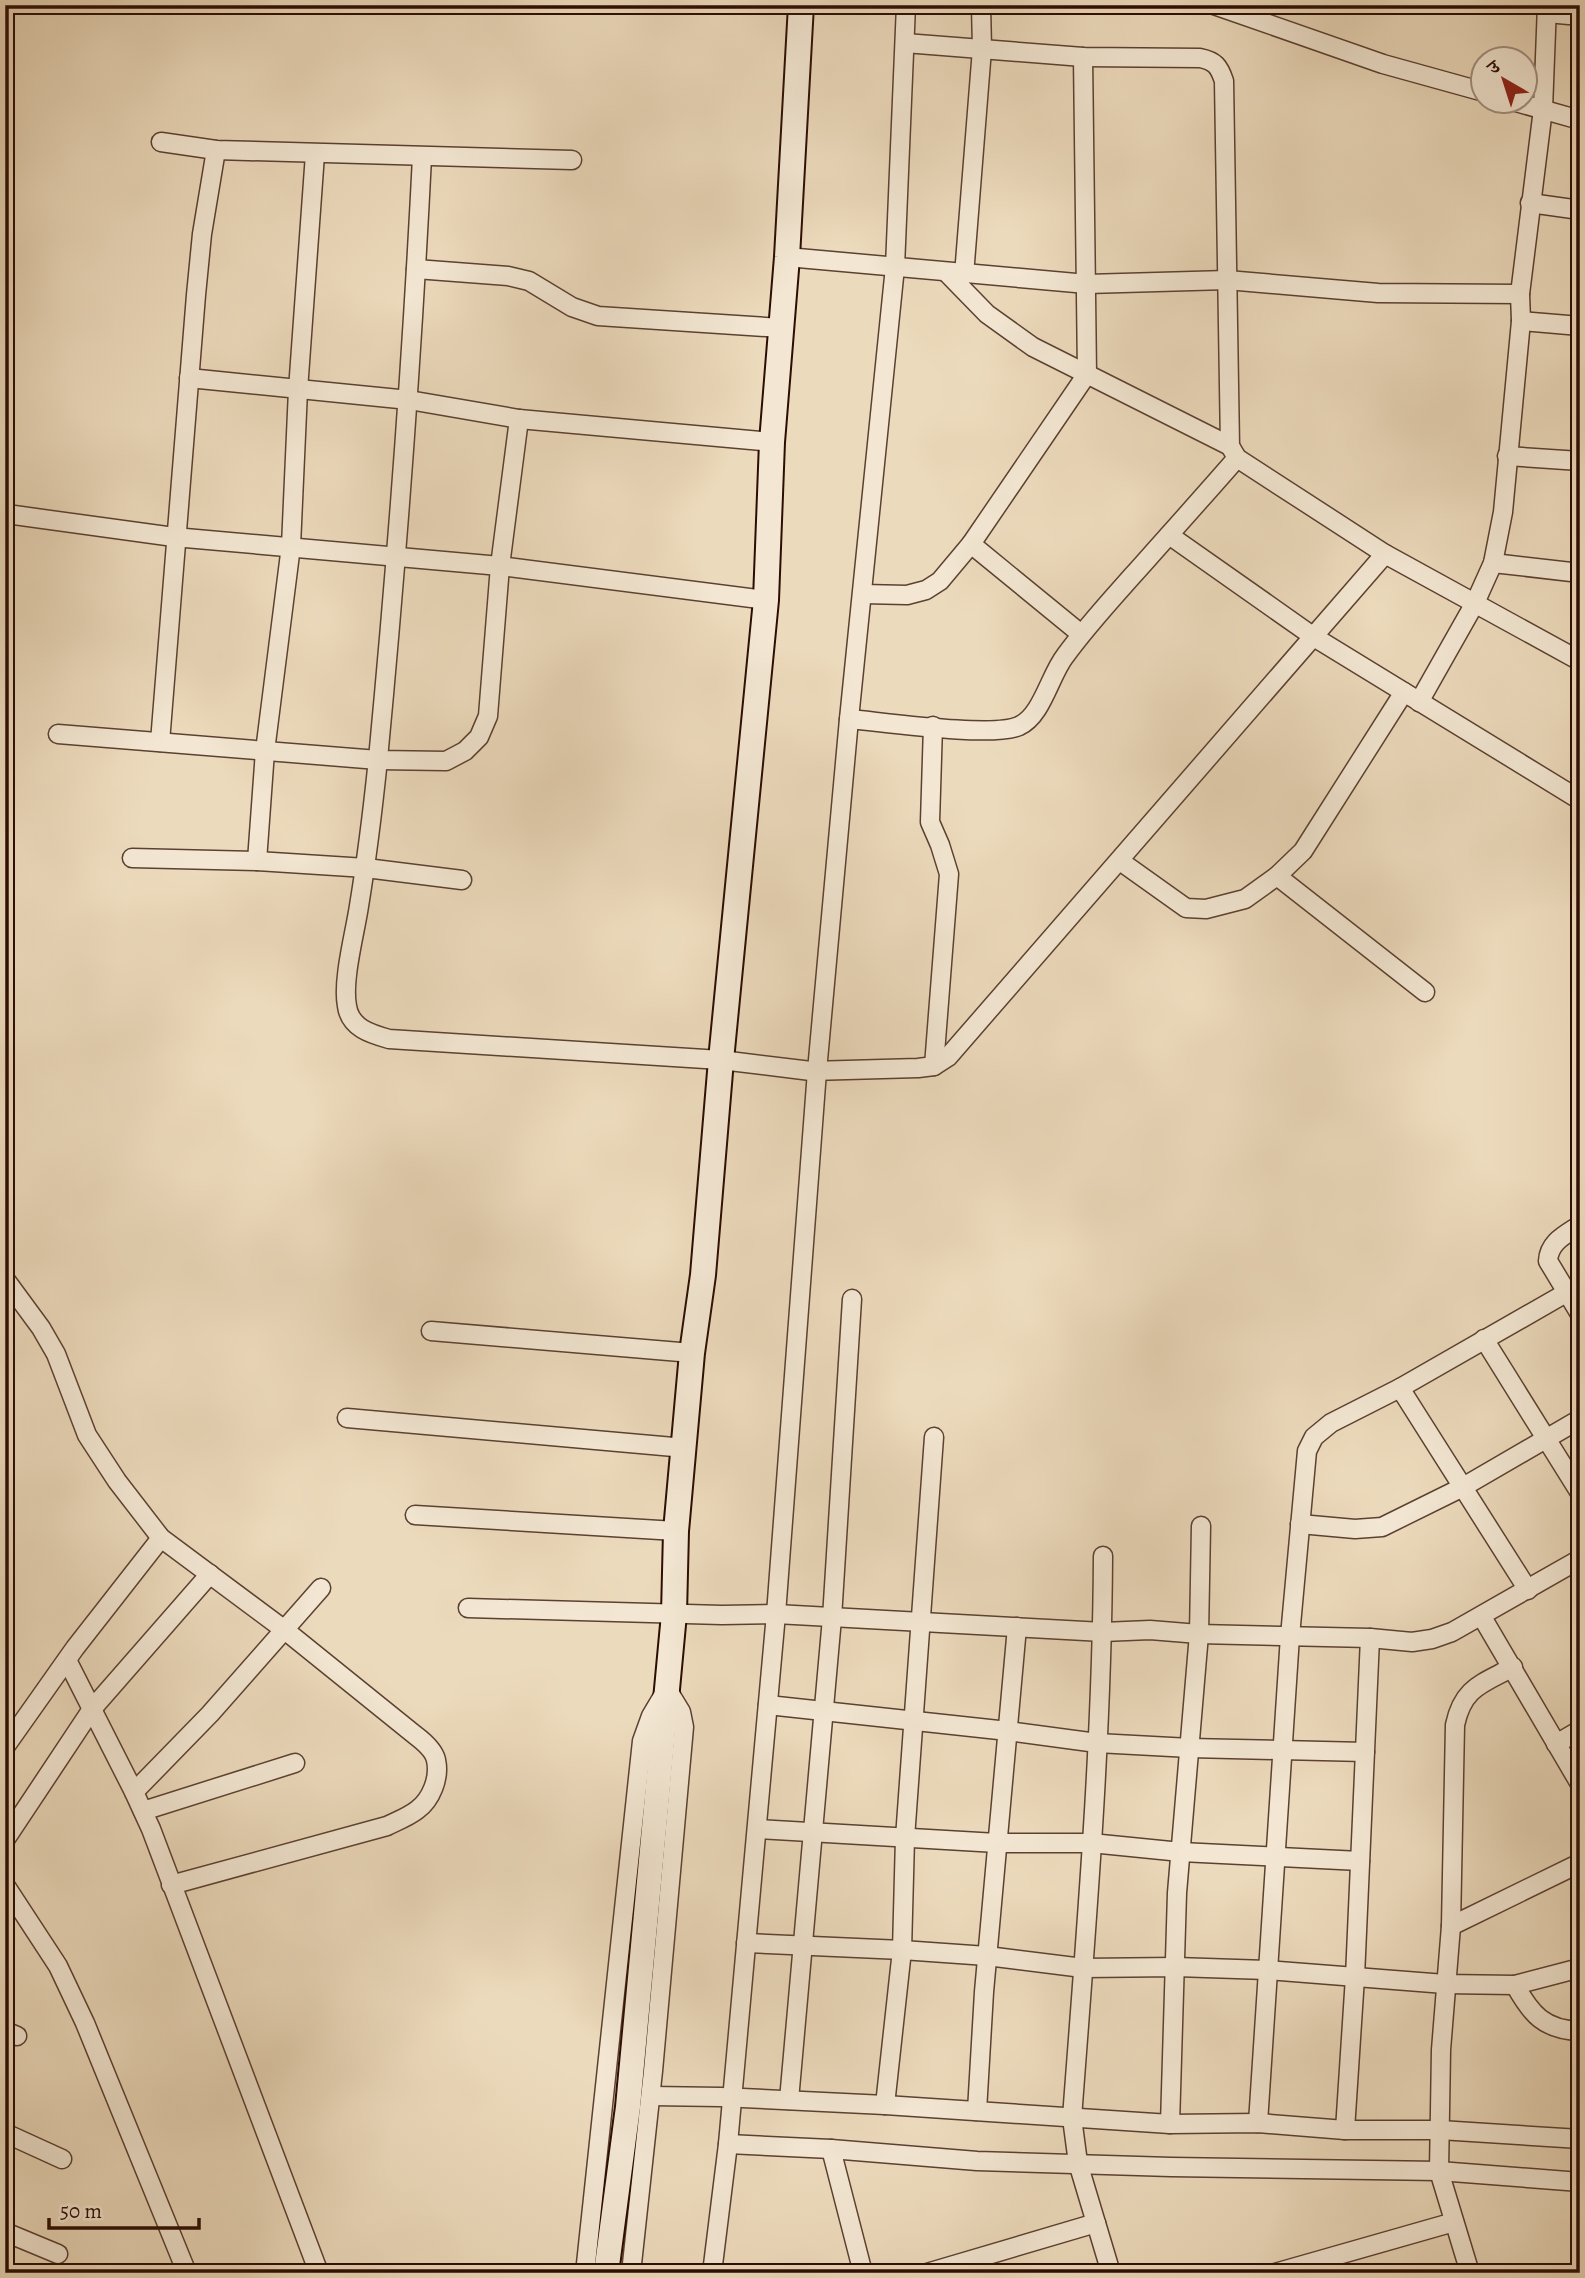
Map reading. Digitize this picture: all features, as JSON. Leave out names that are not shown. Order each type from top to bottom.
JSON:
[{"type":"street","points":[[606,2273],[628,2107],[674,1614],[676,1531],[692,1353],[703,1275],[766,600],[772,442],[787,257],[801,5]]},
{"type":"street","points":[[712,2273],[728,2144],[727,2097],[747,1943],[768,1705],[771,1614],[814,1071],[895,267],[906,5]]},
{"type":"street","points":[[981,5],[982,49],[955,274],[987,314],[1033,346],[1233,452],[1385,554],[1580,661]]},
{"type":"street","points":[[1220,6],[1382,64],[1470,88]]},
{"type":"street","points":[[1119,861],[1186,908],[1206,909],[1245,898],[1277,876],[1303,851],[1475,603],[1493,563],[1503,512],[1521,321],[1520,293],[1543,109],[1547,9],[1580,16]]},
{"type":"street","points":[[849,719],[999,730],[1020,726],[1033,715],[1043,700],[1052,676],[1081,634],[1168,535],[1233,452],[1224,80],[1220,68],[1212,60],[1200,58],[1083,57],[905,43]]},
{"type":"street","points":[[863,594],[907,595],[926,590],[940,581],[971,544],[1087,374],[1083,57]]},
{"type":"street","points":[[1540,108],[1580,120]]},
{"type":"street","points":[[161,142],[216,150],[572,160]]},
{"type":"street","points":[[160,742],[174,537],[202,234],[216,150]]},
{"type":"street","points":[[257,861],[265,751],[291,546],[298,390],[315,154]]},
{"type":"street","points":[[422,157],[409,400],[378,760],[366,868],[347,982],[347,1007],[354,1022],[366,1033],[403,1040],[721,1060],[814,1071],[918,1069],[934,1066],[948,1057],[1385,554]]},
{"type":"street","points":[[1530,203],[1580,209]]},
{"type":"street","points":[[787,257],[1087,284],[1227,280],[1378,293],[1520,293]]},
{"type":"street","points":[[416,269],[508,276],[529,281],[572,307],[598,316],[781,328]]},
{"type":"street","points":[[1521,321],[1580,326]]},
{"type":"street","points":[[190,378],[409,400],[519,419],[772,442]]},
{"type":"street","points":[[58,734],[378,760],[446,761],[464,751],[479,737],[488,716],[500,566],[519,419]]},
{"type":"street","points":[[1507,456],[1580,461]]},
{"type":"street","points":[[13,515],[174,537],[500,566],[766,600]]},
{"type":"street","points":[[1168,535],[1314,637],[1580,800]]},
{"type":"street","points":[[971,544],[1081,634]]},
{"type":"street","points":[[1493,563],[1580,573]]},
{"type":"street","points":[[933,726],[930,822],[948,873],[934,1066]]},
{"type":"street","points":[[132,858],[257,861],[366,868],[462,880]]},
{"type":"street","points":[[1277,876],[1425,992]]},
{"type":"street","points":[[1580,1225],[1555,1242],[1548,1252],[1548,1261],[1580,1314]]},
{"type":"street","points":[[5,1279],[41,1328],[56,1354],[87,1435],[117,1481],[161,1538],[286,1631],[428,1747],[436,1759],[436,1779],[428,1799],[416,1811],[387,1826],[171,1885]]},
{"type":"street","points":[[1258,2123],[1290,1636],[1307,1451],[1314,1437],[1331,1423],[1400,1388],[1566,1293]]},
{"type":"street","points":[[789,2100],[832,1618],[852,1299]]},
{"type":"street","points":[[431,1331],[692,1353]]},
{"type":"street","points":[[1484,1339],[1580,1493]]},
{"type":"street","points":[[1400,1388],[1528,1590]]},
{"type":"street","points":[[347,1418],[685,1448]]},
{"type":"street","points":[[1300,1524],[1355,1529],[1382,1527],[1462,1487],[1580,1419]]},
{"type":"street","points":[[885,2105],[902,1950],[905,1838],[934,1437]]},
{"type":"street","points":[[415,1516],[676,1531]]},
{"type":"street","points":[[1170,2124],[1177,1893],[1199,1634],[1201,1526]]},
{"type":"street","points":[[5,1746],[66,1660],[161,1538]]},
{"type":"street","points":[[1103,1556],[1103,1632],[1073,2122],[1077,2157],[1111,2273]]},
{"type":"street","points":[[468,1608],[771,1614],[1103,1632],[1150,1630],[1199,1634],[1370,1637],[1412,1642],[1452,1632],[1580,1559]]},
{"type":"street","points":[[5,1840],[92,1709],[210,1574]]},
{"type":"street","points":[[134,1792],[210,1714],[286,1631],[321,1588]]},
{"type":"street","points":[[1482,1616],[1580,1784]]},
{"type":"street","points":[[977,2111],[987,1956],[1017,1627]]},
{"type":"street","points":[[1345,2130],[1355,1977],[1370,1637]]},
{"type":"street","points":[[66,1660],[143,1811],[319,2273]]},
{"type":"street","points":[[1470,2273],[1439,2165],[1451,1926],[1455,1725],[1459,1706],[1471,1690],[1513,1667]]},
{"type":"street","points":[[632,2273],[684,1727],[681,1712],[667,1689]]},
{"type":"street","points":[[585,2273],[642,1741],[651,1716],[667,1689]]},
{"type":"street","points":[[768,1705],[1097,1743],[1365,1752]]},
{"type":"street","points":[[1556,1744],[1580,1730]]},
{"type":"street","points":[[143,1811],[295,1763]]},
{"type":"street","points":[[757,1829],[997,1843],[1091,1843],[1181,1852],[1360,1861]]},
{"type":"street","points":[[1451,1926],[1580,1863]]},
{"type":"street","points":[[5,1885],[58,1966],[85,2023],[187,2273]]},
{"type":"street","points":[[747,1943],[987,1956],[1083,1968],[1267,1970],[1446,1984],[1516,1984],[1580,1968]]},
{"type":"street","points":[[1516,1984],[1527,2007],[1542,2021],[1565,2031],[1580,2031]]},
{"type":"street","points":[[650,2096],[885,2105],[977,2111],[1073,2122],[1258,2123],[1440,2136],[1580,2139]]},
{"type":"street","points":[[5,2133],[62,2159]]},
{"type":"street","points":[[728,2144],[977,2161],[1077,2157],[1171,2167],[1439,2165],[1580,2182]]},
{"type":"street","points":[[831,2149],[863,2273]]},
{"type":"street","points":[[1275,2273],[1454,2222]]},
{"type":"street","points":[[928,2273],[1096,2223]]},
{"type":"street","points":[[5,2232],[58,2254]]}]
